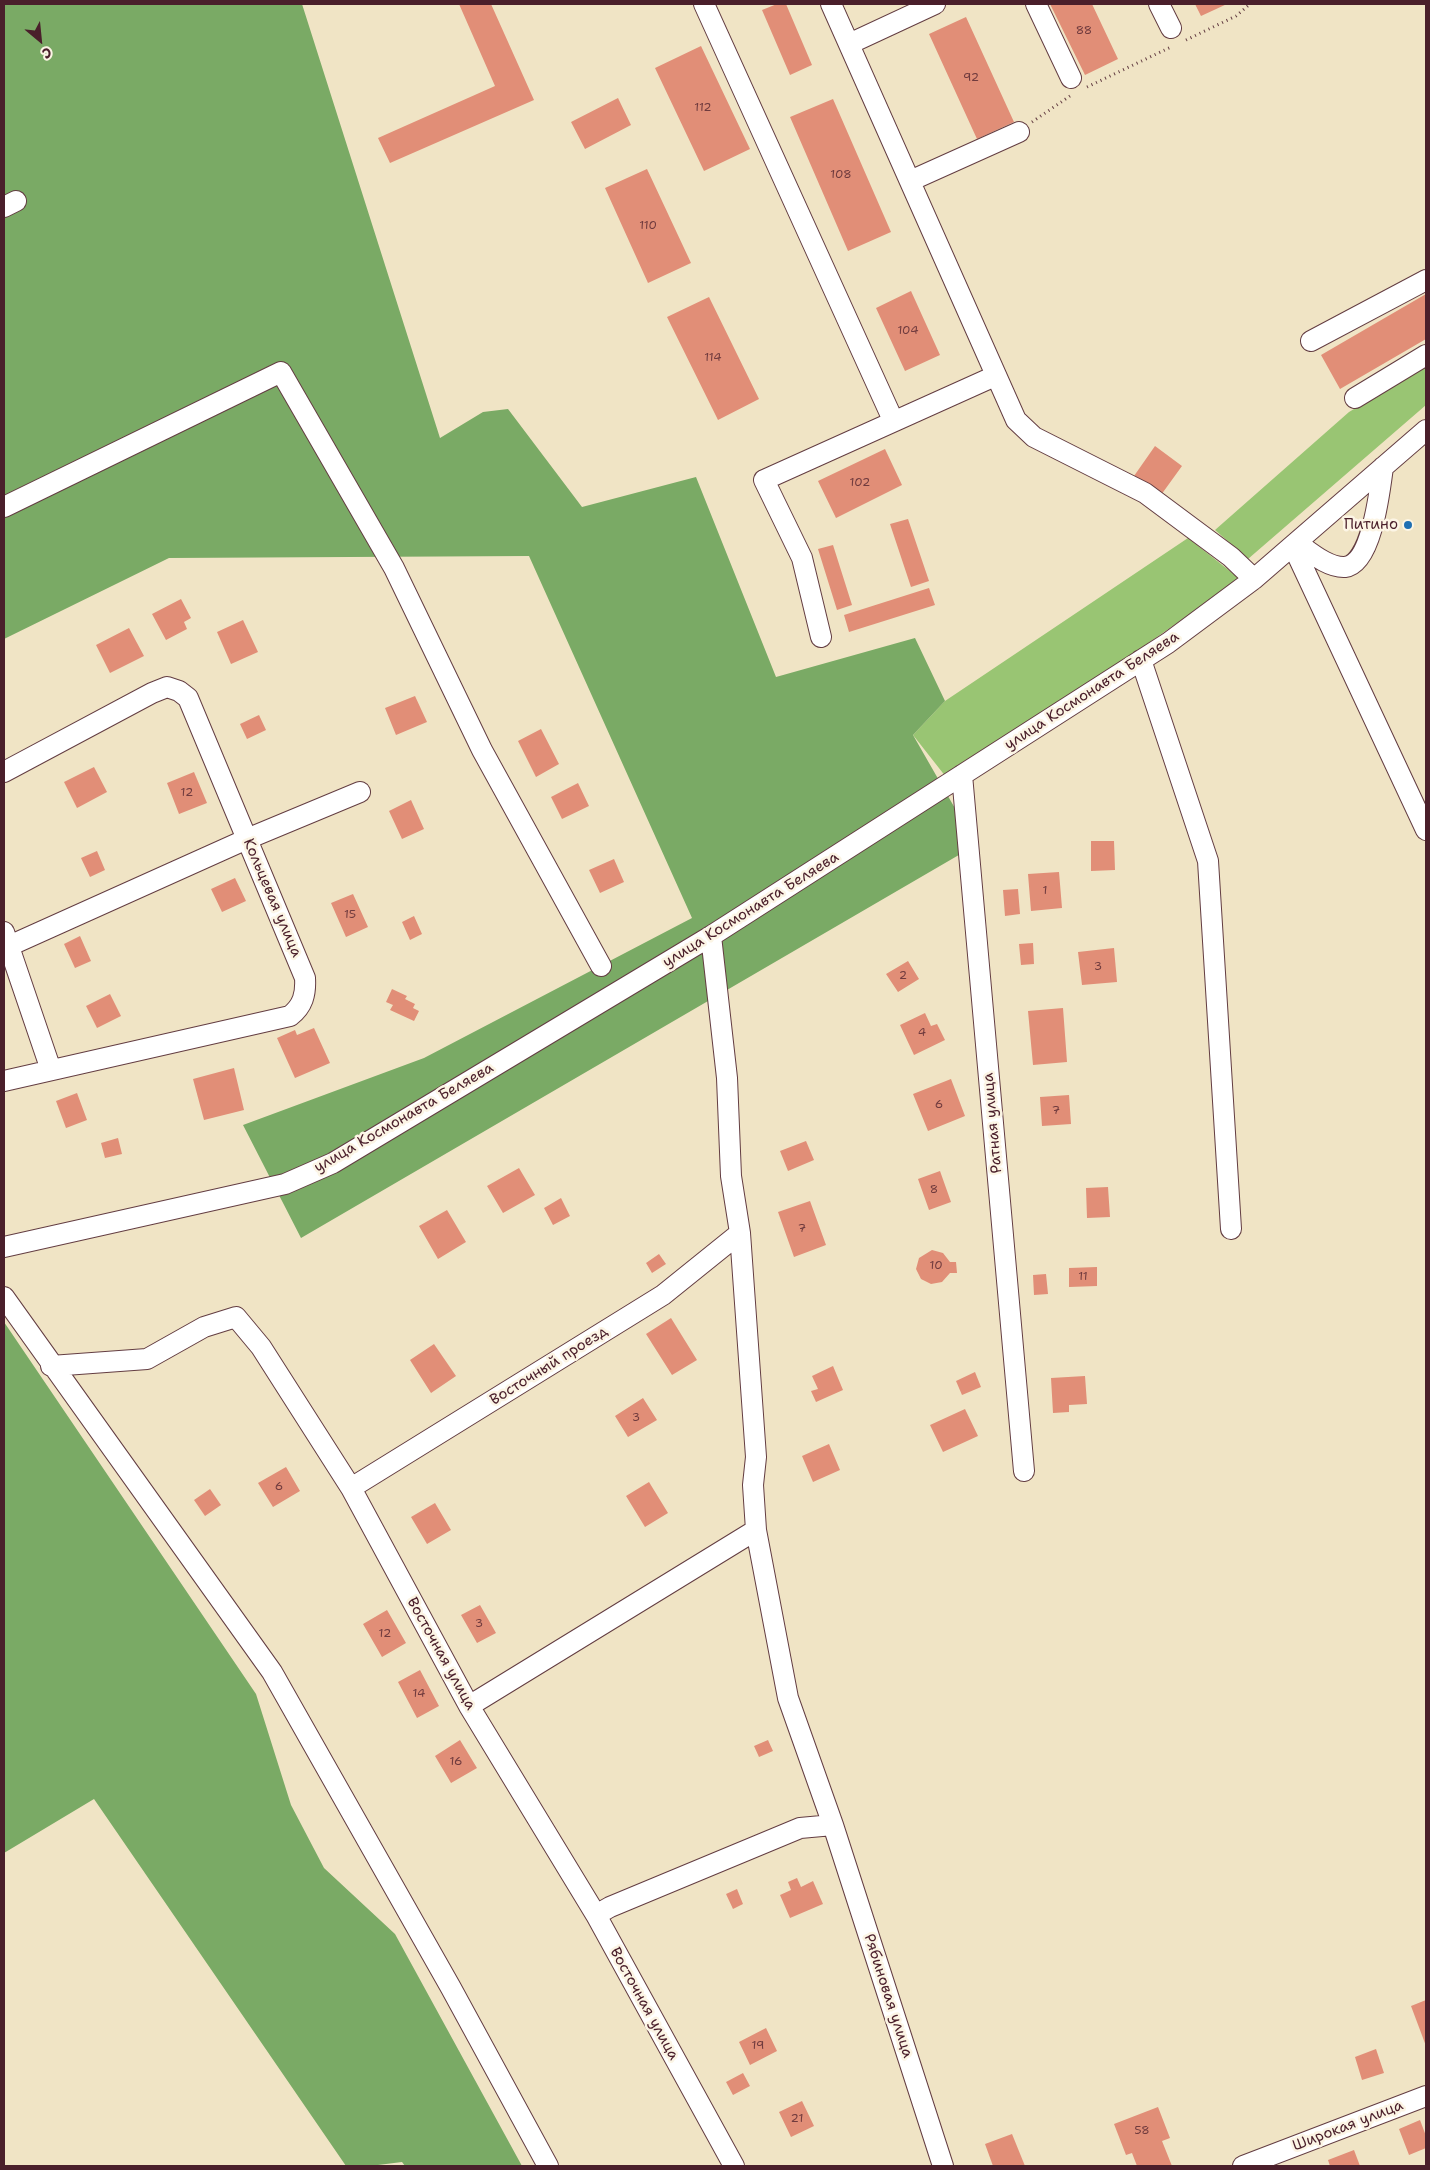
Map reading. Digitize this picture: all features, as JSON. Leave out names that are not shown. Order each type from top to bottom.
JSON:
[{"type":"street","points":[[704,4],[893,420]]},
{"type":"street","points":[[830,4],[1016,420],[1034,438],[1145,493],[1231,557],[1254,579]]},
{"type":"street","points":[[849,44],[935,4]]},
{"type":"street","points":[[1036,4],[1075,87]]},
{"type":"street","points":[[1159,4],[1176,38]]},
{"type":"street","points":[[910,181],[1019,132]]},
{"type":"street","points":[[1311,341],[1426,280]]},
{"type":"street","points":[[1354,398],[1426,355]]},
{"type":"street","points":[[4,507],[281,372],[394,568],[482,750],[601,966]]},
{"type":"street","points":[[821,637],[802,558],[764,480],[893,420],[995,376]]},
{"type":"street","name":"улица Космонавта Беляева","points":[[4,1247],[293,1181],[333,1163],[711,936],[1140,660],[1254,579],[1426,430]]},
{"type":"street","points":[[1295,544],[1335,566],[1344,567],[1353,564],[1366,546],[1383,467]]},
{"type":"street","points":[[1295,544],[1426,830]]},
{"type":"street","points":[[1140,660],[1208,861],[1231,1229]]},
{"type":"street","name":"Кольцевая улица","points":[[4,772],[166,687],[179,691],[188,698],[305,978],[306,989],[300,1008],[290,1016],[4,1081]]},
{"type":"street","name":"Ратная улица","points":[[962,775],[1024,1471]]},
{"type":"street","points":[[51,1070],[6,939],[360,792]]},
{"type":"street","name":"Рябиновая улица","points":[[711,936],[727,1078],[731,1176],[740,1233],[756,1457],[753,1484],[756,1530],[788,1698],[833,1826],[943,2166]]},
{"type":"street","name":"Восточный проезд","points":[[351,1488],[664,1294],[740,1233]]},
{"type":"street","points":[[4,1297],[51,1366],[272,1672],[451,1988],[548,2166]]},
{"type":"street","name":"Восточная улица","points":[[51,1366],[147,1359],[204,1327],[236,1317],[261,1347],[351,1488],[469,1706],[596,1915],[734,2166]]},
{"type":"street","points":[[469,1706],[756,1530]]},
{"type":"street","points":[[596,1915],[619,1903],[800,1828],[833,1826]]},
{"type":"street","name":"Широкая улица","points":[[1242,2166],[1426,2096]]},
{"type":"path","points":[[1019,132],[1075,87],[1176,38],[1236,16],[1250,4]]},
{"type":"green space","points":[[4,4],[302,4],[440,438],[483,412],[508,409],[582,507],[696,477],[776,677],[915,638],[945,701],[913,735],[976,845],[301,1238],[243,1125],[424,1058],[692,918],[529,556],[169,558],[4,639]]},
{"type":"green space","points":[[1426,366],[1426,405],[1248,559],[1215,530],[1349,412]]},
{"type":"green space","points":[[1188,538],[1240,579],[1137,651],[946,777],[913,735],[945,701]]},
{"type":"green space","points":[[4,1322],[256,1694],[291,1805],[324,1868],[395,1934],[522,2166],[405,2166],[402,2162],[370,2166],[346,2166],[94,1799],[4,1853]]},
{"type":"building","points":[[459,4],[491,4],[534,100],[390,163],[378,138],[495,86]]},
{"type":"building","points":[[777,4],[786,4],[812,65],[790,75],[762,10]]},
{"type":"building","points":[[1050,4],[1092,4],[1118,59],[1085,75]]},
{"type":"building","points":[[1195,4],[1227,4],[1201,16]]},
{"type":"building","points":[[966,17],[1014,122],[977,139],[929,34]]},
{"type":"building","points":[[701,46],[750,149],[704,171],[655,68]]},
{"type":"building","points":[[618,98],[631,125],[585,149],[571,122]]},
{"type":"building","points":[[833,99],[891,232],[848,251],[790,117]]},
{"type":"building","points":[[647,169],[691,263],[648,283],[605,188]]},
{"type":"building","points":[[911,291],[940,355],[905,371],[876,308]]},
{"type":"building","points":[[1426,294],[1426,339],[1340,389],[1321,355]]},
{"type":"building","points":[[709,297],[759,399],[718,420],[667,317]]},
{"type":"building","points":[[1155,446],[1182,466],[1161,495],[1134,476]]},
{"type":"building","points":[[885,449],[902,485],[836,518],[818,481]]},
{"type":"building","points":[[908,519],[929,581],[911,587],[890,524]]},
{"type":"building","points":[[833,545],[852,605],[837,610],[818,549]]},
{"type":"building","points":[[929,588],[935,605],[849,632],[844,615]]},
{"type":"building","points":[[181,599],[191,618],[184,622],[187,629],[166,640],[152,614]]},
{"type":"building","points":[[243,620],[258,652],[231,664],[217,632]]},
{"type":"building","points":[[129,628],[144,656],[110,673],[96,645]]},
{"type":"building","points":[[415,696],[427,722],[396,735],[385,708]]},
{"type":"building","points":[[259,715],[266,730],[247,739],[240,724]]},
{"type":"building","points":[[541,729],[559,764],[536,777],[518,741]]},
{"type":"building","points":[[94,767],[107,792],[77,808],[64,782]]},
{"type":"building","points":[[194,772],[207,803],[179,814],[167,783]]},
{"type":"building","points":[[578,783],[589,806],[562,819],[551,797]]},
{"type":"building","points":[[411,800],[424,829],[402,839],[389,811]]},
{"type":"building","points":[[1091,841],[1114,841],[1115,870],[1091,871]]},
{"type":"building","points":[[97,851],[105,870],[90,877],[81,858]]},
{"type":"building","points":[[614,859],[624,882],[600,893],[589,870]]},
{"type":"building","points":[[1059,872],[1062,908],[1031,911],[1028,874]]},
{"type":"building","points":[[235,878],[246,901],[222,912],[211,889]]},
{"type":"building","points":[[1018,889],[1020,914],[1005,916],[1003,890]]},
{"type":"building","points":[[353,894],[368,927],[346,937],[331,903]]},
{"type":"building","points":[[414,916],[422,934],[410,940],[402,922]]},
{"type":"building","points":[[80,936],[91,961],[75,968],[64,944]]},
{"type":"building","points":[[1033,943],[1034,964],[1021,965],[1019,944]]},
{"type":"building","points":[[1114,948],[1117,982],[1082,985],[1078,952]]},
{"type":"building","points":[[908,961],[919,979],[898,992],[886,974]]},
{"type":"building","points":[[392,989],[407,996],[405,999],[415,1004],[413,1008],[419,1011],[414,1021],[390,1010],[393,1005],[386,1002]]},
{"type":"building","points":[[110,994],[121,1016],[97,1028],[86,1006]]},
{"type":"building","points":[[1063,1008],[1067,1062],[1033,1065],[1028,1011]]},
{"type":"building","points":[[925,1013],[931,1026],[937,1024],[945,1040],[914,1055],[900,1025]]},
{"type":"building","points":[[314,1028],[330,1063],[295,1078],[277,1038],[295,1030],[297,1035]]},
{"type":"building","points":[[234,1068],[244,1110],[204,1120],[193,1079]]},
{"type":"building","points":[[951,1079],[965,1116],[928,1131],[913,1094]]},
{"type":"building","points":[[77,1093],[87,1120],[66,1128],[56,1101]]},
{"type":"building","points":[[1069,1095],[1071,1124],[1042,1126],[1040,1097]]},
{"type":"building","points":[[118,1138],[122,1154],[105,1158],[101,1143]]},
{"type":"building","points":[[806,1141],[814,1160],[788,1171],[780,1151]]},
{"type":"building","points":[[519,1168],[535,1195],[503,1213],[487,1186]]},
{"type":"building","points":[[940,1171],[951,1202],[929,1210],[918,1179]]},
{"type":"building","points":[[1108,1187],[1110,1217],[1087,1218],[1086,1188]]},
{"type":"building","points":[[561,1198],[570,1216],[553,1225],[544,1208]]},
{"type":"building","points":[[810,1201],[826,1245],[794,1257],[778,1212]]},
{"type":"building","points":[[447,1210],[466,1242],[438,1259],[419,1226]]},
{"type":"building","points":[[932,1250],[943,1253],[950,1262],[956,1262],[957,1273],[950,1273],[942,1282],[931,1284],[921,1279],[916,1269],[919,1258]]},
{"type":"building","points":[[659,1254],[666,1264],[652,1273],[646,1263]]},
{"type":"building","points":[[1097,1267],[1097,1286],[1069,1287],[1069,1268]]},
{"type":"building","points":[[1046,1274],[1048,1294],[1034,1295],[1033,1275]]},
{"type":"building","points":[[671,1318],[697,1360],[672,1375],[646,1334]]},
{"type":"building","points":[[434,1344],[456,1376],[431,1393],[410,1360]]},
{"type":"building","points":[[833,1366],[843,1390],[816,1402],[811,1391],[818,1389],[812,1376]]},
{"type":"building","points":[[975,1372],[981,1387],[962,1395],[956,1381]]},
{"type":"building","points":[[1085,1376],[1087,1404],[1069,1405],[1069,1412],[1053,1413],[1051,1378]]},
{"type":"building","points":[[643,1398],[657,1420],[628,1437],[615,1416]]},
{"type":"building","points":[[965,1409],[978,1436],[943,1452],[930,1425]]},
{"type":"building","points":[[829,1444],[840,1470],[813,1482],[802,1456]]},
{"type":"building","points":[[286,1467],[300,1491],[273,1507],[258,1483]]},
{"type":"building","points":[[649,1482],[668,1513],[645,1527],[626,1496]]},
{"type":"building","points":[[210,1489],[221,1505],[205,1516],[194,1500]]},
{"type":"building","points":[[435,1503],[451,1530],[427,1544],[411,1517]]},
{"type":"building","points":[[480,1605],[496,1633],[477,1643],[461,1615]]},
{"type":"building","points":[[387,1610],[406,1643],[382,1657],[363,1624]]},
{"type":"building","points":[[420,1670],[439,1706],[417,1718],[398,1682]]},
{"type":"building","points":[[460,1740],[477,1768],[451,1783],[435,1756]]},
{"type":"building","points":[[768,1740],[773,1751],[759,1757],[754,1746]]},
{"type":"building","points":[[797,1878],[801,1887],[813,1881],[823,1904],[790,1918],[780,1895],[791,1890],[788,1882]]},
{"type":"building","points":[[737,1889],[743,1904],[733,1909],[726,1894]]},
{"type":"building","points":[[1426,2000],[1426,2046],[1411,2006]]},
{"type":"building","points":[[766,2028],[777,2051],[750,2065],[739,2042]]},
{"type":"building","points":[[1376,2049],[1384,2073],[1362,2080],[1355,2057]]},
{"type":"building","points":[[743,2073],[750,2086],[733,2095],[726,2082]]},
{"type":"building","points":[[802,2101],[814,2126],[791,2137],[779,2112]]},
{"type":"building","points":[[1158,2107],[1170,2138],[1162,2141],[1172,2166],[1137,2166],[1132,2153],[1126,2155],[1114,2124]]},
{"type":"building","points":[[1420,2120],[1426,2136],[1426,2148],[1409,2155],[1399,2129]]},
{"type":"building","points":[[1012,2134],[1025,2166],[993,2166],[985,2144]]},
{"type":"building","points":[[1354,2150],[1360,2166],[1330,2166],[1328,2160]]},
{"type":"place","name":"Питино","points":[[1408,525]]}]
